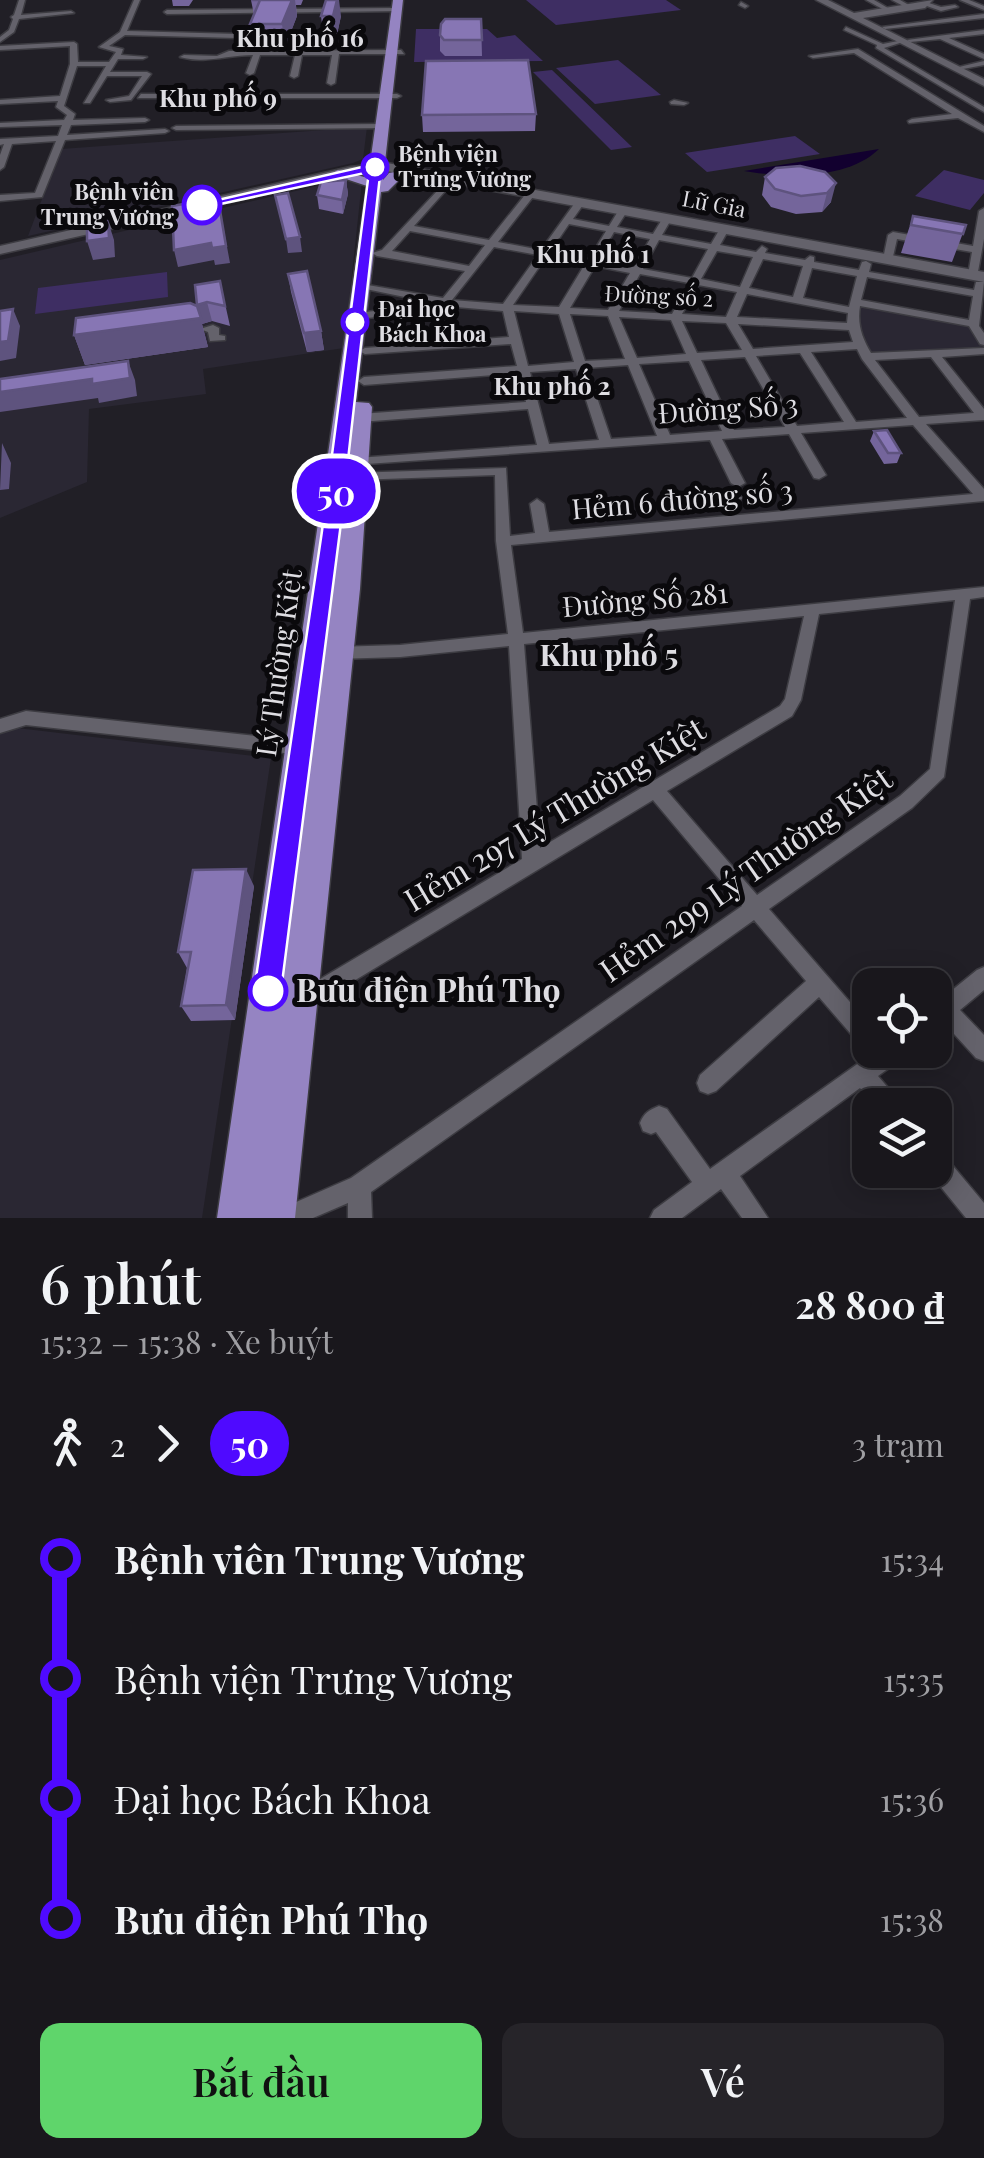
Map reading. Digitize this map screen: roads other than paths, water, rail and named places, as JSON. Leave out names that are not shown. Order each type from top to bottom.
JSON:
[{"type":"main road","points":[[821,0],[885,28],[983,81]]},
{"type":"main road","points":[[830,0],[963,66],[983,81]]},
{"type":"main road","points":[[857,16],[893,5],[911,8],[927,2]]},
{"type":"main road","name":"Lý Thường Kiệt","points":[[237,1218],[263,1025],[314,748],[340,652],[364,381],[364,301],[381,253],[391,171],[392,96],[401,3]]},
{"type":"main road","name":"Lý Thường Kiệt","points":[[275,1218],[300,1002],[314,748],[311,654],[364,301],[391,171],[380,126],[392,96]]},
{"type":"main road","points":[[0,250],[338,174],[391,171]]},
{"type":"main road","name":"Lữ Gia","points":[[391,171],[452,178],[979,276]]},
{"type":"street","points":[[0,44],[9,36],[22,0]]},
{"type":"street","points":[[88,101],[120,51],[103,47],[123,33],[137,0]]},
{"type":"street","points":[[229,53],[253,0]]},
{"type":"street","points":[[869,0],[893,5]]},
{"type":"street","points":[[962,0],[983,8]]},
{"type":"street","points":[[927,2],[941,9],[955,7]]},
{"type":"street","points":[[167,12],[401,3]]},
{"type":"street","points":[[56,14],[60,4]]},
{"type":"street","points":[[173,34],[185,12]]},
{"type":"street","points":[[0,22],[71,13]]},
{"type":"street","points":[[885,28],[945,20],[984,20]]},
{"type":"street","points":[[846,30],[880,44],[984,32]]},
{"type":"street","points":[[123,33],[237,36]]},
{"type":"street","points":[[940,36],[984,60]]},
{"type":"street","points":[[0,44],[74,44],[74,64],[60,107],[71,114],[40,195],[0,198]]},
{"type":"street","points":[[880,44],[984,110]]},
{"type":"street","points":[[812,56],[855,51],[984,130]]},
{"type":"street","points":[[184,56],[396,52]]},
{"type":"street","points":[[250,74],[257,53]]},
{"type":"street","points":[[291,85],[299,53]]},
{"type":"street","points":[[331,88],[336,53]]},
{"type":"street","points":[[74,64],[143,58]]},
{"type":"street","points":[[211,68],[218,58]]},
{"type":"street","points":[[963,66],[984,60]]},
{"type":"street","points":[[106,74],[123,74],[147,74],[131,98],[110,98],[123,74]]},
{"type":"street","points":[[142,96],[291,85],[331,88],[347,96],[392,96]]},
{"type":"street","points":[[344,108],[347,96]]},
{"type":"street","points":[[0,102],[64,98]]},
{"type":"street","points":[[912,122],[962,116]]},
{"type":"street","points":[[0,125],[145,120]]},
{"type":"street","points":[[0,165],[4,147],[61,138],[171,130],[186,133],[380,126]]},
{"type":"street","points":[[381,253],[452,178]]},
{"type":"street","points":[[444,305],[531,193]]},
{"type":"street","points":[[544,448],[507,306],[580,202]]},
{"type":"street","points":[[606,444],[563,310],[623,210]]},
{"type":"street","points":[[983,214],[979,244],[981,294],[974,324],[984,342]]},
{"type":"street","points":[[665,439],[612,313],[667,218]]},
{"type":"street","points":[[566,222],[981,294]]},
{"type":"street","points":[[407,228],[797,301],[924,314],[974,324]]},
{"type":"street","points":[[724,229],[675,316],[729,434]]},
{"type":"street","points":[[888,259],[893,235],[979,244]]},
{"type":"street","points":[[768,237],[730,320],[819,475]]},
{"type":"street","points":[[797,301],[815,246]]},
{"type":"street","points":[[381,253],[471,269]]},
{"type":"street","points":[[868,255],[855,307],[854,327],[859,344],[916,420],[984,497]]},
{"type":"street","points":[[924,314],[933,268]]},
{"type":"street","points":[[364,301],[444,305]]},
{"type":"street","points":[[364,301],[444,305]]},
{"type":"street","name":"Đường số 2","points":[[444,305],[854,327]]},
{"type":"street","points":[[206,329],[213,328],[214,339],[221,338]]},
{"type":"street","points":[[365,350],[514,340]]},
{"type":"street","points":[[364,381],[859,344]]},
{"type":"street","points":[[803,349],[852,425]]},
{"type":"street","points":[[866,357],[984,351]]},
{"type":"street","points":[[934,354],[983,416]]},
{"type":"street","points":[[360,418],[530,404]]},
{"type":"street","name":"Đường Số 3","points":[[357,469],[544,448],[983,416]]},
{"type":"street","points":[[714,436],[732,493],[731,520]]},
{"type":"street","points":[[357,469],[501,471],[532,866]]},
{"type":"street","points":[[698,496],[732,493]]},
{"type":"street","name":"Hẻm 6 đường số 3","points":[[504,542],[984,497]]},
{"type":"street","points":[[537,504],[543,538]]},
{"type":"street","name":"Đường Số 281","points":[[311,654],[400,651],[974,593]]},
{"type":"street","name":"Hẻm 299 Lý Thường Kiệt","points":[[286,1218],[359,1186],[906,802],[938,772],[974,593]]},
{"type":"street","name":"Hẻm 297 Lý Thường Kiệt","points":[[263,1025],[786,711],[793,700],[813,609]]},
{"type":"street","points":[[0,726],[26,718],[314,748]]},
{"type":"street","points":[[656,790],[852,1017]]},
{"type":"street","points":[[952,1003],[984,977]]},
{"type":"street","points":[[708,1084],[820,982]]},
{"type":"street","points":[[952,1023],[984,1050]]},
{"type":"street","points":[[662,1218],[869,1068]]},
{"type":"street","points":[[864,1075],[874,1088]]},
{"type":"street","points":[[651,1122],[659,1117],[756,1218]]},
{"type":"street","points":[[952,1183],[981,1218]]},
{"type":"street","points":[[359,1186],[360,1218]]},
{"type":"place","name":"Bệnh viện Trưng Vương","points":[[375,167]]},
{"type":"place","name":"Bệnh viên Trung Vương","points":[[202,205]]},
{"type":"place","name":"Đại học Bách Khoa","points":[[355,322]]},
{"type":"place","name":"Bưu điện Phú Thọ","points":[[268,991]]},
{"type":"district","name":"Khu phố 16","points":[[300,38]]},
{"type":"district","name":"Khu phố 9","points":[[218,98]]},
{"type":"district","name":"Khu phố 1","points":[[593,254]]},
{"type":"district","name":"Khu phố 2","points":[[552,386]]},
{"type":"district","name":"Khu phố 5","points":[[609,656]]}]
